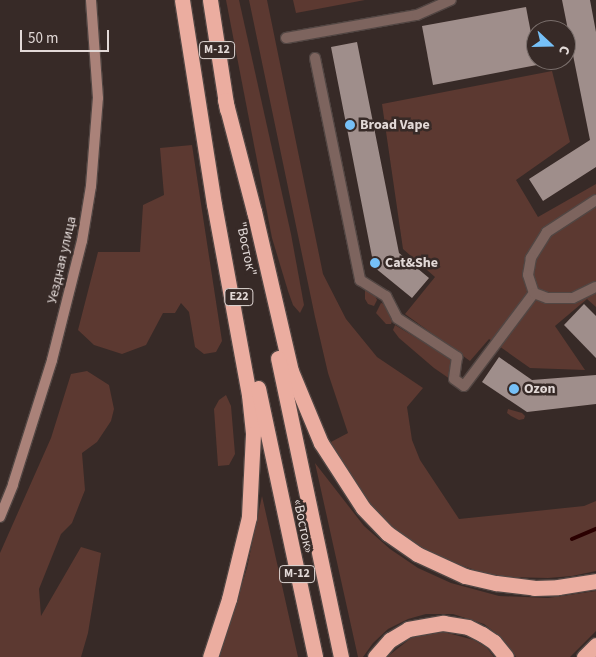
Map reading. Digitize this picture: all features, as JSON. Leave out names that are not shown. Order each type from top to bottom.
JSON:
[{"type":"highway","name":"М-12","points":[[182,0],[199,102]]},
{"type":"highway","name":"М-12","points":[[210,0],[225,100]]},
{"type":"highway","points":[[225,100],[301,474],[341,657]]},
{"type":"highway","points":[[225,100],[254,211],[291,371],[321,443],[363,508],[387,533],[417,554],[465,576],[496,584],[534,588],[558,587],[596,581]]},
{"type":"highway","name":"\"Восток\"","points":[[199,102],[279,491]]},
{"type":"highway","points":[[199,102],[214,204],[249,396],[253,434],[252,485],[246,531],[229,599],[210,657]]},
{"type":"highway","name":"«Восток»","points":[[279,491],[315,657]]},
{"type":"highway","points":[[375,657],[390,640],[400,634],[418,626],[435,623],[468,627],[488,638],[504,654]]},
{"type":"highway","points":[[584,657],[596,645]]},
{"type":"street","name":"Уездная улица","points":[[0,517],[13,484],[52,360],[82,242],[91,186],[98,98],[91,0]]},
{"type":"street","points":[[286,38],[417,15],[451,0]]},
{"type":"street","points":[[315,58],[360,280],[386,296],[397,318],[457,357],[454,379],[464,386],[534,292]]},
{"type":"street","points":[[596,200],[546,232],[532,258],[528,276],[534,292],[547,298],[573,298],[596,287]]},
{"type":"shaded area","points":[[226,0],[239,0],[291,234],[304,305],[300,313],[293,305],[272,238]]},
{"type":"shaded area","points":[[249,0],[267,0],[323,274],[346,319],[377,357],[423,388],[407,407],[412,440],[420,460],[459,519],[584,506],[596,501],[596,571],[548,578],[506,577],[486,574],[441,558],[421,548],[386,523],[368,502],[329,443],[348,433],[328,373],[315,317]]},
{"type":"shaded area","points":[[293,0],[365,0],[296,13]]},
{"type":"shaded area","points":[[552,71],[570,142],[516,180],[538,217],[596,184],[596,307],[587,299],[555,326],[585,370],[530,368],[489,339],[470,361],[405,314],[435,277],[403,249],[382,104]]},
{"type":"shaded area","points":[[192,145],[222,341],[216,352],[204,354],[195,347],[189,312],[181,303],[175,313],[163,313],[146,345],[122,354],[94,345],[78,330],[98,252],[140,252],[143,205],[164,195],[160,148]]},
{"type":"shaded area","points":[[365,289],[374,293],[377,300],[374,306],[368,304],[365,299]]},
{"type":"shaded area","points":[[381,303],[385,304],[393,319],[391,324],[386,324],[376,313]]},
{"type":"shaded area","points":[[395,325],[453,360],[450,379],[399,338],[393,330]]},
{"type":"shaded area","points":[[87,371],[109,385],[114,409],[111,421],[97,442],[82,453],[85,490],[72,523],[61,534],[39,589],[41,616],[81,547],[101,553],[88,633],[81,657],[0,657],[0,553],[51,438],[71,374]]},
{"type":"shaded area","points":[[226,395],[231,406],[235,454],[229,465],[218,466],[214,409],[219,400]]},
{"type":"shaded area","points":[[508,409],[522,413],[525,416],[524,419],[519,420],[511,416],[507,413]]},
{"type":"shaded area","points":[[315,463],[364,526],[390,549],[418,568],[451,583],[499,596],[548,598],[596,591],[596,631],[570,657],[516,657],[502,638],[484,624],[453,614],[426,614],[408,619],[388,629],[373,643],[363,657],[358,657]]},
{"type":"shaded area","points":[[262,496],[298,657],[219,657],[247,568]]},
{"type":"shaded area","points":[[444,632],[474,640],[487,648],[494,657],[387,657],[411,638],[430,633]]},
{"type":"building","points":[[562,0],[590,0],[596,32],[596,167],[543,201],[529,179],[590,140],[576,70],[576,20],[566,20]]},
{"type":"building","points":[[526,7],[528,20],[526,20],[526,67],[433,85],[422,26]]},
{"type":"building","points":[[357,42],[399,253],[429,278],[412,298],[374,267],[331,47]]},
{"type":"building","points":[[584,304],[596,316],[596,358],[564,325]]},
{"type":"building","points":[[499,357],[532,380],[596,375],[596,404],[527,412],[482,382]]},
{"type":"waterway","points":[[572,539],[596,529]]},
{"type":"place","name":"Broad Vape","points":[[350,125]]},
{"type":"place","name":"Cat&She","points":[[375,263]]},
{"type":"place","name":"Ozon","points":[[514,389]]}]
